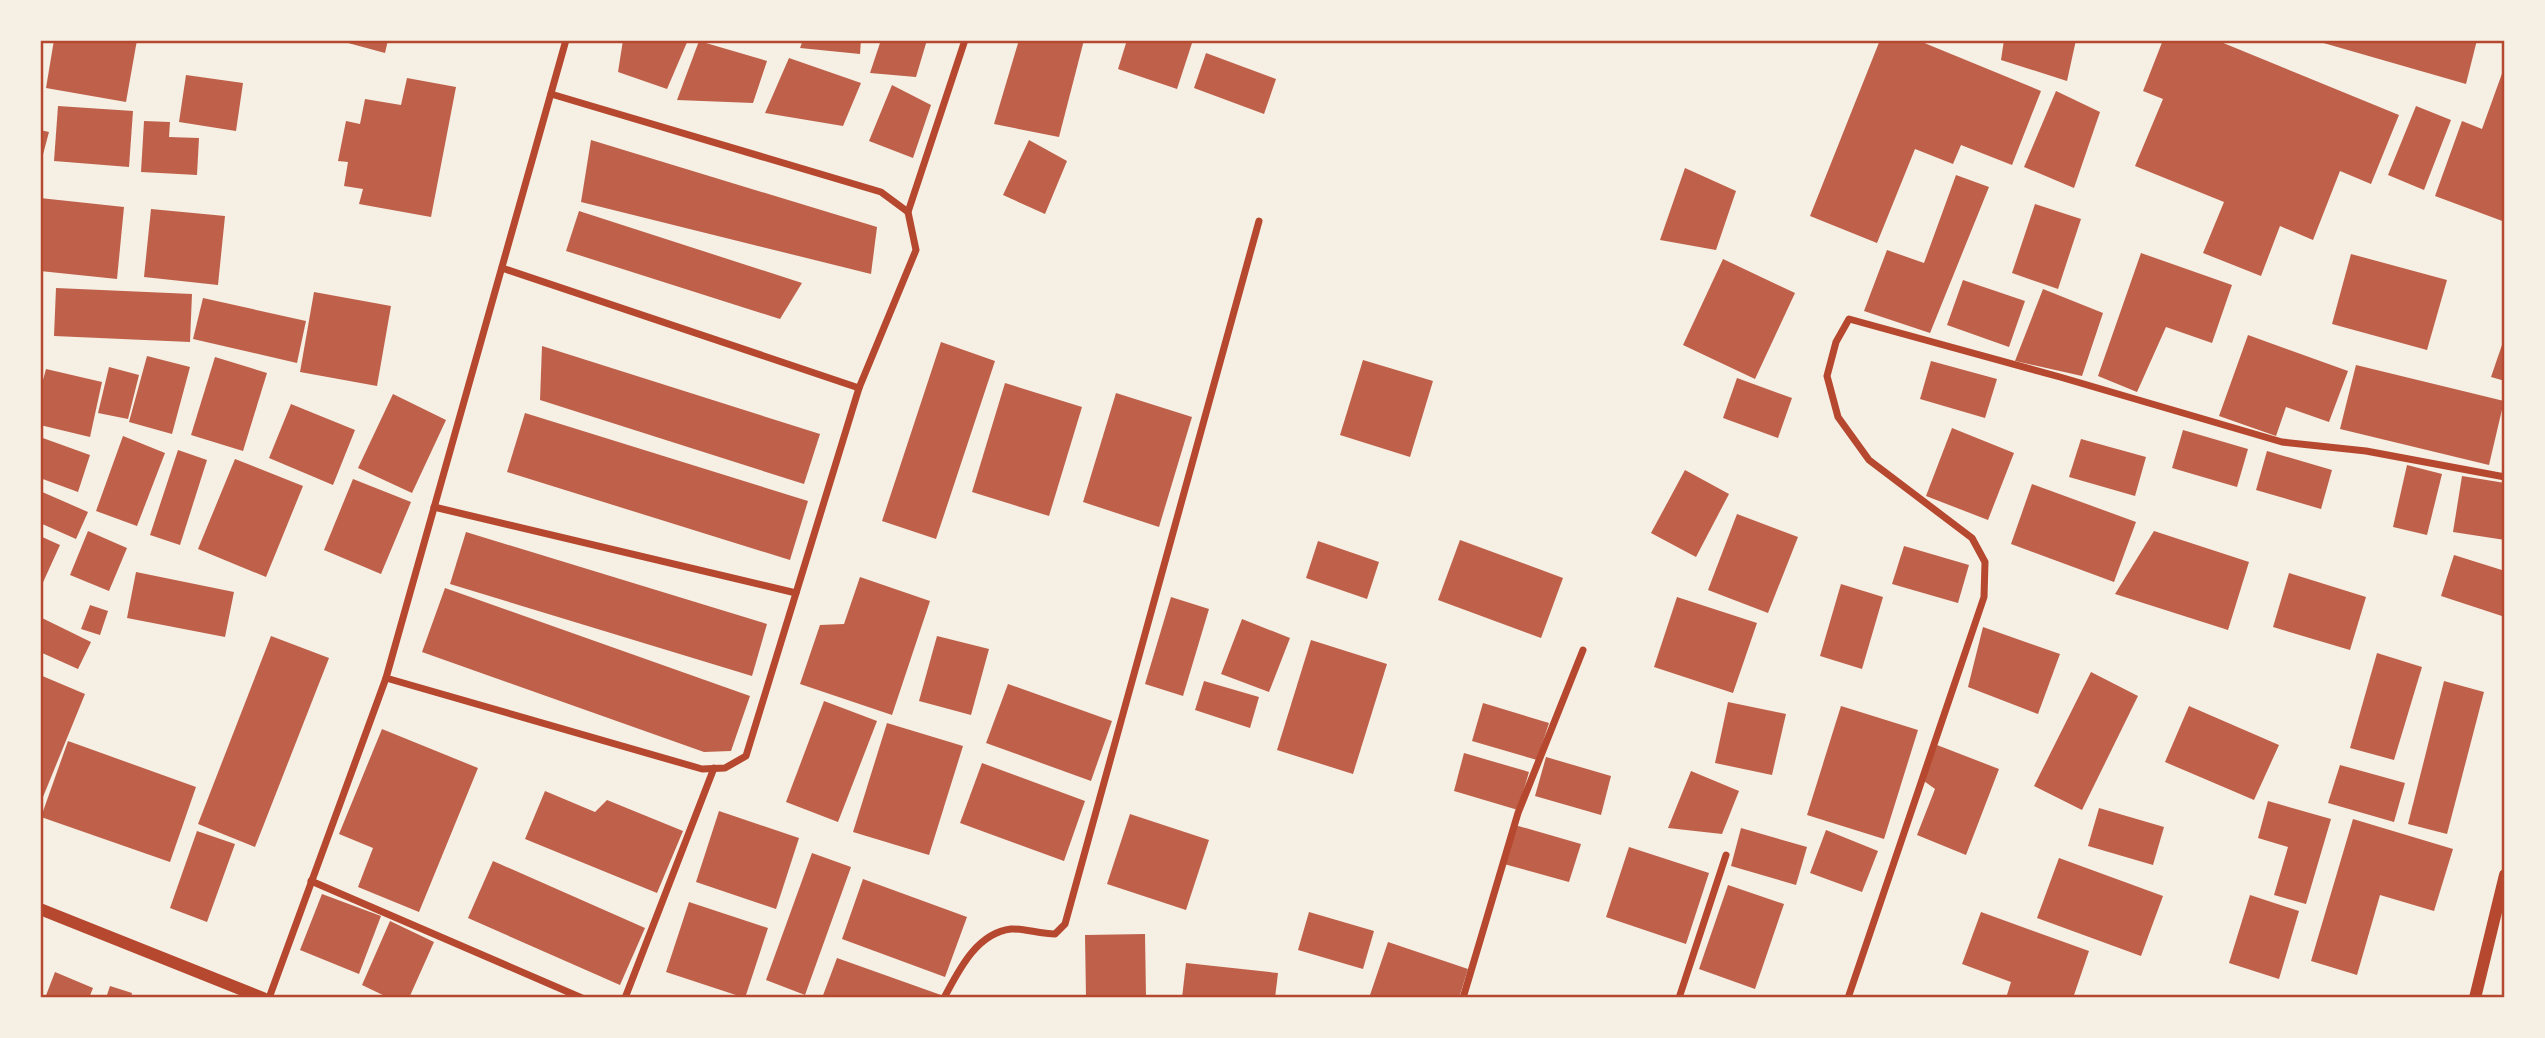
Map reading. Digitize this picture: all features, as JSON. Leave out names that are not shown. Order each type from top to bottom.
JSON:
[{"type":"street","points":[[40,909],[266,998],[386,678],[566,40]]},
{"type":"street","points":[[386,678],[702,769],[725,768],[746,756],[859,388],[916,250],[908,212],[965,40]]},
{"type":"street","points":[[551,94],[881,192],[908,212]]},
{"type":"street","points":[[944,998],[968,955],[993,936],[1011,929],[1055,934],[1065,925],[1259,221]]},
{"type":"street","points":[[502,268],[859,388]]},
{"type":"street","points":[[1847,998],[1984,597],[1985,573],[1985,562],[1972,538],[1868,460],[1838,418],[1828,376],[1836,342],[1849,319],[2282,442],[2366,451],[2505,477]]},
{"type":"street","points":[[434,507],[796,593]]},
{"type":"street","points":[[1463,998],[1518,813],[1583,650]]},
{"type":"street","points":[[625,998],[714,768]]},
{"type":"street","points":[[1679,998],[1727,855]]},
{"type":"street","points":[[2475,998],[2505,875]]},
{"type":"street","points":[[311,881],[582,998]]},
{"type":"building","points":[[54,40],[137,40],[126,102],[46,88]]},
{"type":"building","points":[[337,40],[388,40],[385,53]]},
{"type":"building","points":[[623,40],[688,40],[667,89],[618,72]]},
{"type":"building","points":[[803,40],[861,40],[860,54],[800,48]]},
{"type":"building","points":[[881,40],[927,40],[916,77],[870,73]]},
{"type":"building","points":[[1019,40],[1084,40],[1059,137],[994,124]]},
{"type":"building","points":[[1127,40],[1193,40],[1177,89],[1118,69]]},
{"type":"building","points":[[1880,40],[1917,40],[2041,91],[2012,165],[1961,145],[1953,164],[1915,149],[1877,243],[1810,216]]},
{"type":"building","points":[[2004,40],[2076,40],[2067,81],[2001,60]]},
{"type":"building","points":[[2163,40],[2216,40],[2399,115],[2371,184],[2340,171],[2313,240],[2280,226],[2261,276],[2203,253],[2224,202],[2135,166],[2163,99],[2143,91]]},
{"type":"building","points":[[2313,40],[2477,40],[2466,84]]},
{"type":"building","points":[[699,41],[767,61],[753,103],[677,100]]},
{"type":"building","points":[[1206,53],[1276,79],[1264,114],[1194,88]]},
{"type":"building","points":[[789,58],[861,83],[843,126],[765,113]]},
{"type":"building","points":[[2504,68],[2505,222],[2435,196],[2462,121],[2482,129]]},
{"type":"building","points":[[186,75],[243,83],[236,131],[179,122]]},
{"type":"building","points":[[407,78],[456,87],[431,217],[359,204],[363,189],[344,186],[348,162],[338,161],[346,121],[360,124],[365,99],[401,105]]},
{"type":"building","points":[[892,85],[931,105],[913,158],[869,141]]},
{"type":"building","points":[[2056,91],[2100,112],[2074,188],[2024,167]]},
{"type":"building","points":[[58,106],[133,111],[129,167],[54,161]]},
{"type":"building","points":[[2416,106],[2451,120],[2424,190],[2388,175]]},
{"type":"building","points":[[144,121],[170,122],[169,137],[199,138],[197,175],[141,172]]},
{"type":"building","points":[[40,130],[49,132],[41,162],[40,162]]},
{"type":"building","points":[[591,140],[877,227],[871,274],[581,202]]},
{"type":"building","points":[[1029,140],[1067,161],[1045,214],[1003,195]]},
{"type":"building","points":[[1685,168],[1736,191],[1716,250],[1660,240]]},
{"type":"building","points":[[1956,175],[1989,187],[1930,333],[1864,311],[1887,250],[1924,263]]},
{"type":"building","points":[[40,198],[124,207],[117,279],[40,271]]},
{"type":"building","points":[[2035,204],[2081,219],[2058,289],[2012,273]]},
{"type":"building","points":[[151,209],[225,216],[218,285],[144,277]]},
{"type":"building","points":[[579,211],[802,283],[780,319],[566,251]]},
{"type":"building","points":[[2141,253],[2232,285],[2212,343],[2166,327],[2137,392],[2098,376]]},
{"type":"building","points":[[2351,254],[2447,280],[2427,350],[2332,324]]},
{"type":"building","points":[[1723,259],[1795,293],[1755,379],[1683,345]]},
{"type":"building","points":[[1963,280],[2025,301],[2009,347],[1947,325]]},
{"type":"building","points":[[56,288],[192,294],[190,342],[54,336]]},
{"type":"building","points":[[2043,289],[2103,313],[2082,376],[2015,361]]},
{"type":"building","points":[[314,292],[391,306],[377,386],[300,372]]},
{"type":"building","points":[[203,298],[306,321],[297,363],[193,339]]},
{"type":"building","points":[[2248,335],[2348,371],[2329,422],[2286,407],[2276,436],[2219,416]]},
{"type":"building","points":[[2505,336],[2505,381],[2491,377]]},
{"type":"building","points":[[941,342],[995,361],[936,539],[882,521]]},
{"type":"building","points":[[542,346],[820,434],[804,484],[540,400]]},
{"type":"building","points":[[147,356],[190,367],[172,434],[129,422]]},
{"type":"building","points":[[215,357],[267,373],[243,451],[191,435]]},
{"type":"building","points":[[1363,360],[1433,381],[1410,457],[1340,435]]},
{"type":"building","points":[[1931,361],[1997,379],[1985,418],[1920,399]]},
{"type":"building","points":[[2356,365],[2504,401],[2489,465],[2340,429]]},
{"type":"building","points":[[109,367],[139,375],[128,419],[98,413]]},
{"type":"building","points":[[46,369],[102,382],[90,437],[40,425],[40,391]]},
{"type":"building","points":[[1737,378],[1792,398],[1778,438],[1723,418]]},
{"type":"building","points":[[1005,383],[1082,407],[1049,516],[972,492]]},
{"type":"building","points":[[1116,393],[1192,417],[1159,527],[1083,502]]},
{"type":"building","points":[[393,394],[446,420],[412,493],[358,468]]},
{"type":"building","points":[[291,404],[355,430],[333,485],[269,458]]},
{"type":"building","points":[[525,413],[808,501],[790,560],[507,472]]},
{"type":"building","points":[[1952,428],[2014,453],[1988,520],[1926,496]]},
{"type":"building","points":[[2183,430],[2248,449],[2237,487],[2172,468]]},
{"type":"building","points":[[123,436],[165,453],[137,526],[96,511]]},
{"type":"building","points":[[40,437],[90,455],[78,492],[40,478]]},
{"type":"building","points":[[2081,439],[2146,457],[2135,496],[2069,477]]},
{"type":"building","points":[[178,450],[207,460],[180,545],[150,535]]},
{"type":"building","points":[[2267,451],[2332,470],[2321,509],[2256,490]]},
{"type":"building","points":[[235,459],[303,486],[266,577],[198,549]]},
{"type":"building","points":[[2407,465],[2442,474],[2427,535],[2393,527]]},
{"type":"building","points":[[1685,470],[1729,494],[1696,557],[1651,533]]},
{"type":"building","points":[[2462,476],[2505,483],[2505,540],[2453,532]]},
{"type":"building","points":[[353,479],[411,502],[381,574],[324,550]]},
{"type":"building","points":[[2032,484],[2136,522],[2114,582],[2011,544]]},
{"type":"building","points":[[40,491],[88,512],[76,539],[40,523]]},
{"type":"building","points":[[1737,514],[1798,537],[1768,613],[1708,590]]},
{"type":"building","points":[[88,531],[127,548],[109,591],[70,575]]},
{"type":"building","points":[[2154,531],[2249,562],[2228,630],[2115,594]]},
{"type":"building","points":[[466,532],[767,624],[752,676],[450,584]]},
{"type":"building","points":[[40,536],[60,545],[40,589]]},
{"type":"building","points":[[1460,540],[1563,578],[1541,638],[1438,600]]},
{"type":"building","points":[[1318,541],[1379,562],[1367,599],[1306,578]]},
{"type":"building","points":[[1904,546],[1969,565],[1958,603],[1892,584]]},
{"type":"building","points":[[2454,555],[2505,571],[2505,617],[2441,596]]},
{"type":"building","points":[[136,572],[234,592],[225,637],[127,618]]},
{"type":"building","points":[[2289,573],[2366,597],[2350,650],[2273,627]]},
{"type":"building","points":[[860,577],[930,601],[892,715],[800,684],[820,625],[844,624]]},
{"type":"building","points":[[1841,584],[1883,597],[1862,669],[1820,656]]},
{"type":"building","points":[[445,588],[750,696],[731,751],[704,752],[422,652]]},
{"type":"building","points":[[1171,597],[1209,609],[1183,696],[1145,684]]},
{"type":"building","points":[[1677,597],[1757,623],[1733,693],[1654,667]]},
{"type":"building","points":[[90,605],[108,611],[100,635],[81,629]]},
{"type":"building","points":[[42,618],[91,642],[78,669],[40,652]]},
{"type":"building","points":[[1242,619],[1290,638],[1269,692],[1221,674]]},
{"type":"building","points":[[1983,627],[2060,654],[2038,714],[1968,687]]},
{"type":"building","points":[[271,636],[329,658],[255,847],[198,824]]},
{"type":"building","points":[[937,636],[989,649],[971,715],[919,701]]},
{"type":"building","points":[[1311,640],[1387,664],[1353,774],[1277,750]]},
{"type":"building","points":[[2377,653],[2422,667],[2394,760],[2350,748]]},
{"type":"building","points":[[2091,672],[2138,696],[2082,810],[2034,786]]},
{"type":"building","points":[[40,675],[85,694],[43,797],[40,796]]},
{"type":"building","points":[[1204,681],[1259,697],[1250,728],[1195,710]]},
{"type":"building","points":[[2444,681],[2484,692],[2447,834],[2408,824]]},
{"type":"building","points":[[1008,684],[1112,721],[1091,781],[986,743]]},
{"type":"building","points":[[824,701],[877,721],[838,822],[786,802]]},
{"type":"building","points":[[1728,702],[1786,714],[1772,775],[1715,763]]},
{"type":"building","points":[[1483,703],[1549,723],[1537,760],[1472,741]]},
{"type":"building","points":[[1841,706],[1918,730],[1884,839],[1807,815]]},
{"type":"building","points":[[2189,706],[2279,745],[2254,800],[2165,762]]},
{"type":"building","points":[[887,723],[963,746],[929,855],[853,832]]},
{"type":"building","points":[[382,729],[478,768],[419,912],[358,887],[373,848],[339,834]]},
{"type":"building","points":[[68,741],[196,787],[170,862],[41,817]]},
{"type":"building","points":[[1937,745],[1999,769],[1966,855],[1917,835],[1935,789],[1924,781]]},
{"type":"building","points":[[1464,753],[1529,772],[1518,810],[1454,791]]},
{"type":"building","points":[[1546,757],[1611,776],[1601,815],[1535,796]]},
{"type":"building","points":[[982,763],[1085,801],[1064,861],[960,823]]},
{"type":"building","points":[[2340,765],[2405,783],[2394,822],[2328,803]]},
{"type":"building","points":[[1691,771],[1739,791],[1722,834],[1668,828]]},
{"type":"building","points":[[545,791],[595,812],[607,800],[683,831],[657,893],[525,839]]},
{"type":"building","points":[[2268,801],[2331,819],[2306,904],[2274,895],[2288,847],[2258,838]]},
{"type":"building","points":[[2099,808],[2164,827],[2153,865],[2088,846]]},
{"type":"building","points":[[719,811],[799,838],[776,909],[696,882]]},
{"type":"building","points":[[1130,814],[1209,840],[1186,910],[1107,884]]},
{"type":"building","points":[[2353,819],[2453,849],[2434,911],[2380,895],[2357,975],[2311,961]]},
{"type":"building","points":[[1515,825],[1581,844],[1569,882],[1504,864]]},
{"type":"building","points":[[1741,828],[1807,847],[1796,885],[1731,866]]},
{"type":"building","points":[[1826,830],[1878,851],[1862,892],[1810,873]]},
{"type":"building","points":[[197,831],[235,844],[207,922],[170,908]]},
{"type":"building","points":[[1629,847],[1709,873],[1686,944],[1606,917]]},
{"type":"building","points":[[812,853],[851,867],[805,995],[766,980]]},
{"type":"building","points":[[2059,858],[2163,896],[2141,956],[2037,918]]},
{"type":"building","points":[[493,861],[645,928],[620,985],[468,918]]},
{"type":"building","points":[[863,879],[967,917],[945,977],[842,939]]},
{"type":"building","points":[[1728,885],[1784,904],[1755,989],[1699,969]]},
{"type":"building","points":[[322,894],[381,916],[359,974],[300,950]]},
{"type":"building","points":[[2250,895],[2299,911],[2279,979],[2229,963]]},
{"type":"building","points":[[689,902],[768,928],[745,998],[666,972]]},
{"type":"building","points":[[1309,912],[1374,931],[1363,969],[1298,950]]},
{"type":"building","points":[[1981,912],[2089,951],[2073,998],[2006,998],[2011,982],[1962,964]]},
{"type":"building","points":[[390,921],[434,942],[409,998],[389,998],[362,985]]},
{"type":"building","points":[[1145,934],[1146,998],[1086,998],[1085,935]]},
{"type":"building","points":[[1388,942],[1468,969],[1459,998],[1369,998]]},
{"type":"building","points":[[837,958],[941,995],[940,998],[822,998]]},
{"type":"building","points":[[1186,963],[1278,973],[1275,998],[1182,998]]},
{"type":"building","points":[[55,972],[93,988],[89,998],[45,998]]},
{"type":"building","points":[[110,986],[132,993],[131,998],[106,998]]}]
